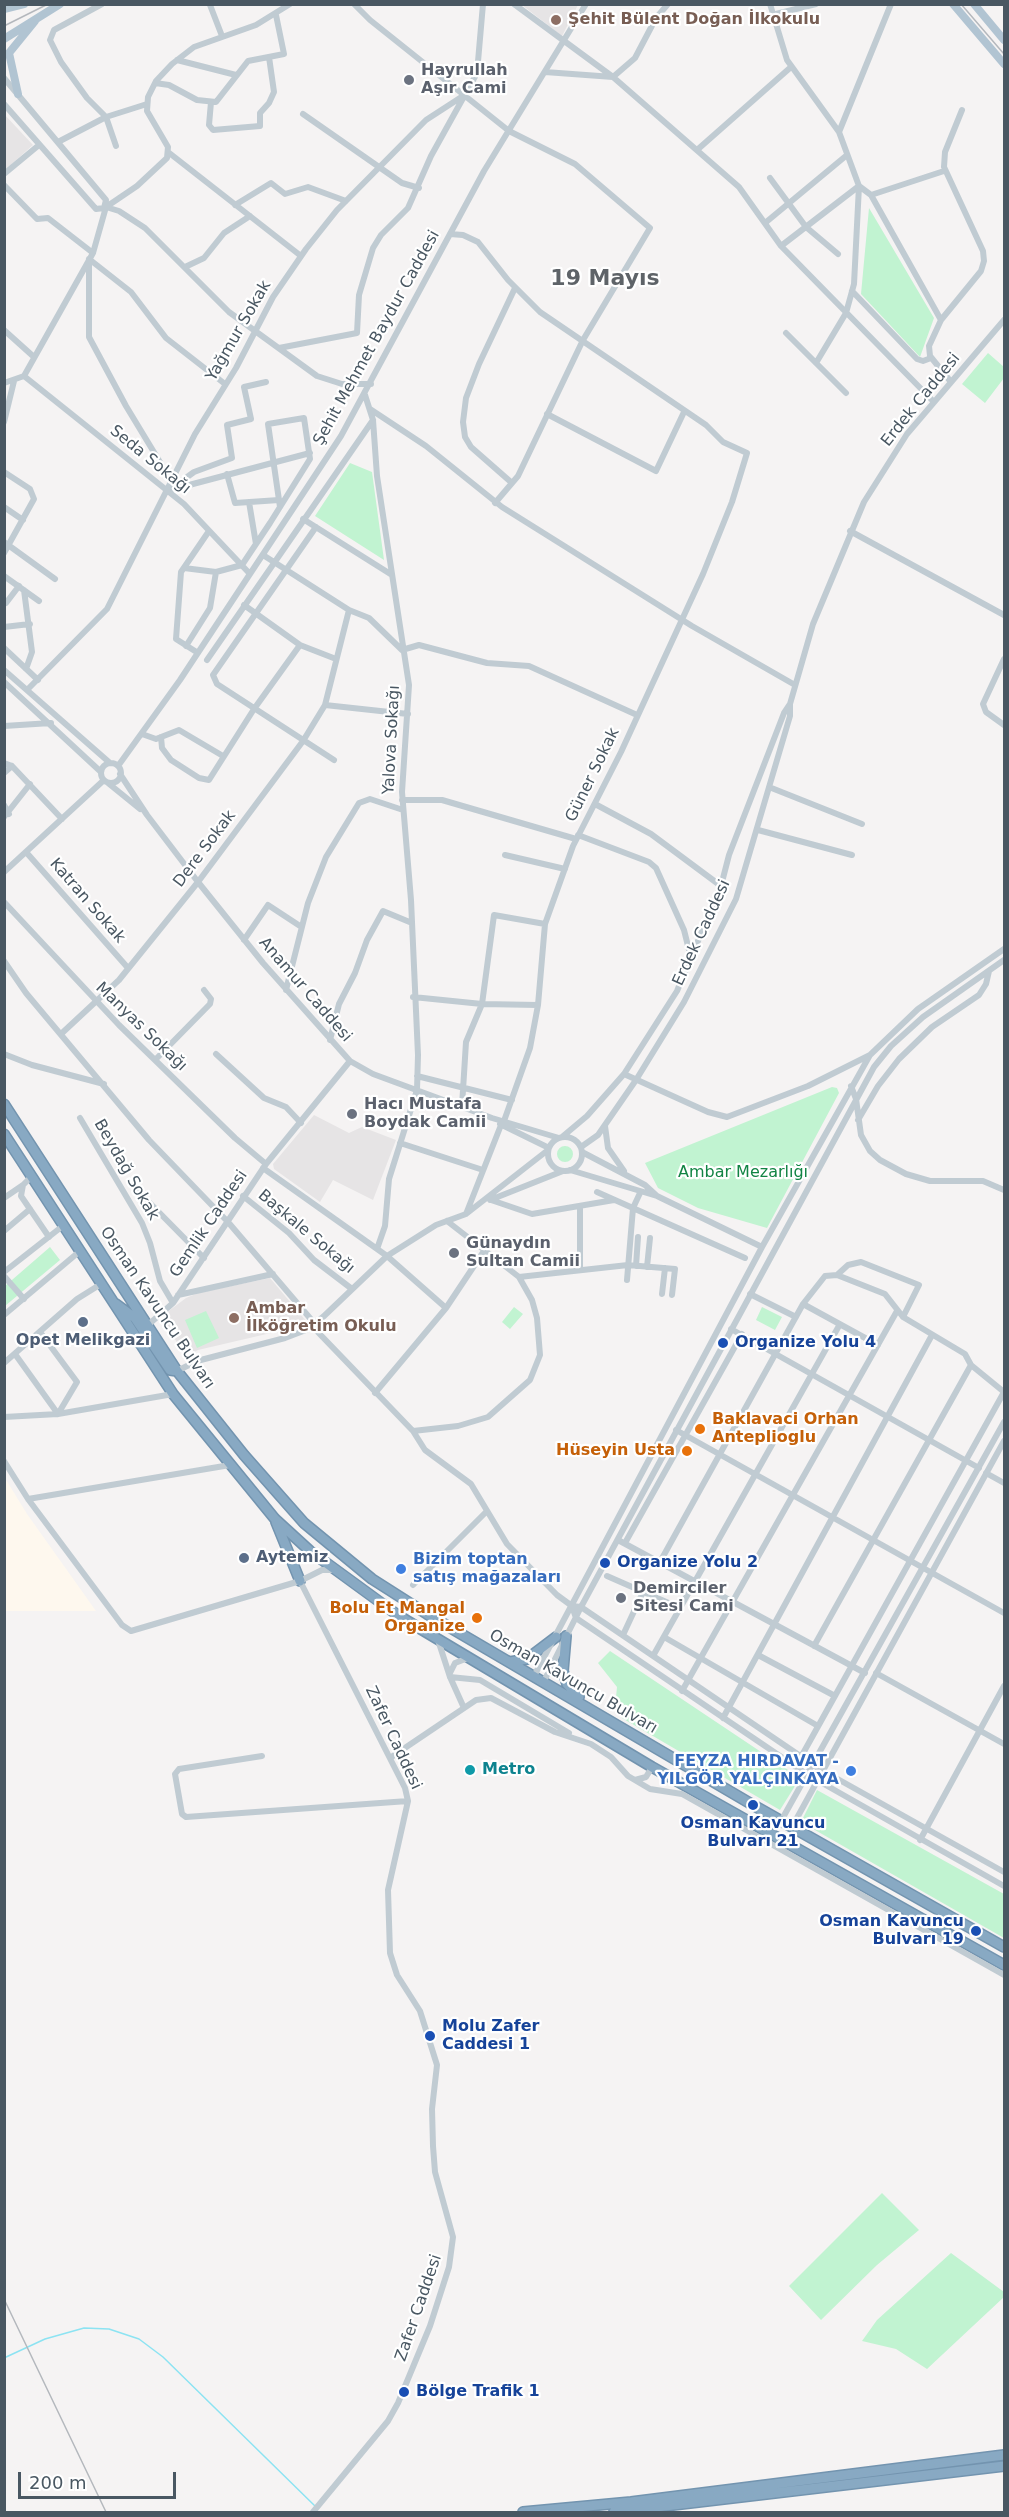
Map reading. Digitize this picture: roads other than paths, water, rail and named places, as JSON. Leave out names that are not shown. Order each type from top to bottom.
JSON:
[{"type":"highway","name":"Osman Kavuncu Bulvarı","points":[[4,1104],[177,1371],[244,1455],[303,1523],[372,1579],[509,1662],[590,1707],[781,1821],[1005,1947]]},
{"type":"highway","name":"Osman Kavuncu Bulvarı","points":[[4,1134],[173,1394],[275,1519],[334,1570],[399,1616],[520,1688],[532,1692],[543,1701],[652,1767],[931,1929],[1005,1965]]},
{"type":"highway","points":[[112,1301],[135,1318],[170,1370],[177,1371]]},
{"type":"highway","points":[[275,1519],[300,1581]]},
{"type":"highway","points":[[509,1662],[527,1659],[561,1636]]},
{"type":"highway","points":[[561,1636],[564,1676],[570,1688],[590,1707]]},
{"type":"highway","points":[[532,1692],[534,1676]]},
{"type":"highway","points":[[532,1692],[547,1683]]},
{"type":"highway","points":[[543,1701],[539,1696],[540,1689],[547,1683]]},
{"type":"highway","points":[[523,2512],[631,2502],[1005,2455]]},
{"type":"highway","points":[[614,2512],[1005,2466]]},
{"type":"main road","points":[[4,9],[24,4]]},
{"type":"main road","points":[[4,39],[60,4]]},
{"type":"main road","points":[[953,4],[1005,64]]},
{"type":"main road","points":[[974,4],[1005,40]]},
{"type":"main road","points":[[18,94],[9,53],[35,21]]},
{"type":"street","points":[[102,4],[54,30],[50,40],[61,62],[106,117],[116,146]]},
{"type":"street","points":[[4,104],[96,208],[101,210],[106,204],[137,186],[163,164],[168,147],[150,119],[147,104],[155,83],[194,46],[256,25],[276,15],[290,4]]},
{"type":"street","points":[[354,4],[370,20],[509,131],[575,164],[650,228],[583,340],[512,483],[495,503]]},
{"type":"street","name":"Yağmur Sokak","points":[[27,690],[107,609],[195,434],[254,331],[301,256],[346,201],[426,120],[463,96],[477,74],[483,4]]},
{"type":"street","points":[[514,4],[613,78],[739,187],[781,246],[934,402]]},
{"type":"street","name":"Şehit Mehmet Baydur Caddesi","points":[[118,766],[198,653],[365,395],[450,234],[586,4]]},
{"type":"street","points":[[545,72],[613,78],[634,58],[656,18],[668,4]]},
{"type":"street","points":[[770,4],[781,47],[791,67],[838,132],[859,186],[852,291],[846,313],[816,363]]},
{"type":"street","points":[[772,15],[816,4]]},
{"type":"street","points":[[210,5],[222,36]]},
{"type":"street","points":[[838,132],[890,5]]},
{"type":"street","points":[[155,83],[170,85],[192,98],[216,102],[248,62],[284,54],[276,15]]},
{"type":"street","points":[[211,102],[209,125],[213,130],[260,126],[260,113],[269,104],[274,92],[269,57]]},
{"type":"street","points":[[177,60],[236,75]]},
{"type":"street","points":[[697,150],[791,67]]},
{"type":"street","points":[[4,78],[106,204],[138,223],[229,312],[323,378],[349,385],[371,384]]},
{"type":"street","points":[[279,348],[357,333],[359,295],[373,248],[381,235],[402,217],[419,188],[431,156],[463,96]]},
{"type":"street","points":[[58,142],[106,117],[147,104]]},
{"type":"street","points":[[951,382],[931,358],[929,349],[941,320],[981,271],[984,257],[944,171],[945,153],[962,110]]},
{"type":"street","points":[[303,114],[405,184],[419,188]]},
{"type":"street","points":[[4,174],[39,145]]},
{"type":"street","points":[[168,152],[301,256]]},
{"type":"street","points":[[765,223],[847,155]]},
{"type":"street","points":[[871,195],[944,171]]},
{"type":"street","points":[[770,178],[806,227],[837,254]]},
{"type":"street","points":[[235,205],[271,183],[285,194],[308,187],[346,201]]},
{"type":"street","points":[[4,185],[37,219],[48,219],[131,292],[150,313],[165,338],[225,384]]},
{"type":"street","points":[[859,186],[871,195],[941,320]]},
{"type":"street","points":[[781,246],[859,186]]},
{"type":"street","points":[[4,383],[24,376],[91,256],[106,204]]},
{"type":"street","points":[[185,267],[204,258],[224,233],[250,216]]},
{"type":"street","points":[[450,234],[463,235],[478,242],[515,288],[540,312],[684,412],[656,471],[548,414]]},
{"type":"street","points":[[91,256],[89,337],[126,406],[172,482]]},
{"type":"street","points":[[512,483],[471,447],[465,438],[463,422],[466,398],[479,364],[515,288]]},
{"type":"street","points":[[852,291],[917,359],[922,361],[931,358]]},
{"type":"street","name":"Erdek Caddesi","points":[[581,1149],[605,1126],[636,1080],[684,1002],[736,899],[790,716],[790,704],[813,624],[850,531],[892,456],[934,402],[1005,320]]},
{"type":"street","points":[[4,330],[34,357]]},
{"type":"street","points":[[786,333],[846,393]]},
{"type":"street","name":"Seda Sokağı","points":[[24,376],[168,491],[250,574]]},
{"type":"street","points":[[4,422],[14,381]]},
{"type":"street","points":[[168,491],[194,472],[232,458],[226,425],[251,419],[244,387],[266,382]]},
{"type":"street","name":"Yalova Sokağı","points":[[365,395],[373,420],[377,476],[409,685],[402,800],[412,923],[417,1076],[417,1090],[389,1179],[385,1226],[377,1249]]},
{"type":"street","points":[[370,409],[421,442],[495,503],[681,619],[795,685]]},
{"type":"street","name":"Güner Sokak","points":[[466,1214],[512,1100],[530,1048],[538,1005],[545,924],[565,869],[577,837],[637,715],[726,517],[747,453],[723,442],[706,425],[684,412]]},
{"type":"street","points":[[184,568],[216,572],[242,565],[310,459],[304,418],[268,424],[280,504]]},
{"type":"street","points":[[207,660],[373,420]]},
{"type":"street","points":[[168,491],[309,453]]},
{"type":"street","points":[[4,553],[7,544],[33,503],[33,494],[5,473]]},
{"type":"street","points":[[227,474],[235,503],[280,504]]},
{"type":"street","points":[[249,502],[256,544]]},
{"type":"street","points":[[4,507],[23,520]]},
{"type":"street","points":[[303,519],[392,575]]},
{"type":"street","points":[[316,527],[213,675],[217,684],[334,760]]},
{"type":"street","points":[[198,653],[176,639],[181,572],[209,531]]},
{"type":"street","points":[[850,531],[1005,615]]},
{"type":"street","points":[[7,544],[55,579]]},
{"type":"street","points":[[263,555],[349,610],[369,618],[402,650],[419,645],[487,663],[529,666],[637,715]]},
{"type":"street","points":[[186,646],[210,608],[216,572]]},
{"type":"street","points":[[4,576],[39,601]]},
{"type":"street","points":[[21,588],[30,624],[32,656],[26,669]]},
{"type":"street","points":[[5,604],[21,588]]},
{"type":"street","points":[[244,605],[300,645],[336,659]]},
{"type":"street","name":"Dere Sokak","points":[[61,1034],[128,968],[198,882],[303,741],[325,705],[349,610]]},
{"type":"street","points":[[4,627],[30,624]]},
{"type":"street","points":[[161,737],[162,748],[171,760],[199,778],[209,780],[254,709],[300,645]]},
{"type":"street","points":[[4,648],[38,680]]},
{"type":"street","points":[[1005,659],[983,704],[986,712],[1005,725]]},
{"type":"street","points":[[4,670],[110,764],[118,766],[120,774],[147,815]]},
{"type":"street","points":[[4,682],[51,723],[101,772],[106,781],[147,815]]},
{"type":"street","name":"Erdek Caddesi","points":[[560,1137],[587,1116],[624,1074],[677,991],[721,886],[729,855],[757,789],[784,713],[790,704]]},
{"type":"street","points":[[325,705],[408,714]]},
{"type":"street","points":[[4,726],[51,723]]},
{"type":"street","points":[[142,734],[156,739],[179,730],[223,756]]},
{"type":"street","points":[[4,763],[12,766],[62,819]]},
{"type":"street","points":[[101,772],[105,765],[110,764]]},
{"type":"street","points":[[4,773],[12,766]]},
{"type":"street","points":[[4,872],[106,781],[116,781],[120,774]]},
{"type":"street","points":[[7,815],[30,784]]},
{"type":"street","points":[[769,787],[862,824]]},
{"type":"street","points":[[286,990],[300,926],[326,857],[359,803],[369,799],[403,810]]},
{"type":"street","points":[[402,800],[442,800],[577,837],[649,862],[656,868],[684,930],[691,958]]},
{"type":"street","points":[[595,804],[651,834],[721,886]]},
{"type":"street","points":[[4,805],[7,815]]},
{"type":"street","name":"Anamur Caddesi","points":[[147,815],[244,940],[350,1061],[373,1074],[502,1123]]},
{"type":"street","points":[[758,830],[852,855]]},
{"type":"street","name":"Katran Sokak","points":[[26,852],[128,968]]},
{"type":"street","points":[[505,855],[565,869]]},
{"type":"street","name":"Manyas Sokağı","points":[[4,903],[96,1001],[264,1166],[387,1256],[446,1308]]},
{"type":"street","points":[[244,940],[268,905],[300,926]]},
{"type":"street","points":[[330,1040],[339,1004],[383,911],[412,923]]},
{"type":"street","points":[[462,1106],[466,1042],[482,1004],[494,915],[545,924]]},
{"type":"street","points":[[624,1074],[708,1112],[727,1117],[808,1086],[870,1054],[918,1009],[1005,949]]},
{"type":"street","points":[[534,1676],[576,1618],[874,1067],[891,1046],[923,1017],[1005,960]]},
{"type":"street","points":[[4,961],[26,993],[149,1140],[228,1222],[313,1325],[413,1431],[425,1450],[471,1484],[507,1544],[557,1595],[572,1606],[581,1607],[823,1771],[1005,1872]]},
{"type":"street","points":[[857,1121],[898,1059],[932,1027],[978,995],[986,984],[988,971]]},
{"type":"street","points":[[156,1059],[210,1004],[211,999],[204,990]]},
{"type":"street","points":[[413,997],[482,1004],[538,1005]]},
{"type":"street","points":[[4,1054],[33,1065],[104,1084]]},
{"type":"street","points":[[216,1054],[261,1096],[286,1107],[301,1123]]},
{"type":"street","points":[[547,1683],[572,1606],[762,1246],[870,1054]]},
{"type":"street","name":"Gemlik Caddesi","points":[[148,1325],[173,1303],[264,1166],[350,1061]]},
{"type":"street","points":[[417,1076],[512,1100]]},
{"type":"street","points":[[851,1086],[856,1099],[857,1121],[870,1151],[897,1170],[930,1181],[983,1181],[1005,1190]]},
{"type":"street","name":"Beydağ Sokak","points":[[80,1118],[142,1223],[160,1281],[173,1303]]},
{"type":"street","points":[[502,1123],[572,1138],[581,1149],[645,1185],[657,1196]]},
{"type":"street","points":[[502,1123],[548,1149]]},
{"type":"street","points":[[605,1126],[608,1148],[629,1176]]},
{"type":"street","points":[[177,1371],[197,1361],[292,1336],[313,1325],[387,1256],[447,1221],[466,1214],[560,1137]]},
{"type":"street","points":[[400,1143],[483,1170]]},
{"type":"street","points":[[548,1149],[550,1163],[640,1193],[657,1196],[762,1246]]},
{"type":"street","points":[[478,1204],[567,1170],[579,1163],[581,1149]]},
{"type":"street","points":[[4,1198],[32,1176]]},
{"type":"street","points":[[23,1185],[21,1196],[49,1237]]},
{"type":"street","points":[[137,1190],[204,1258]]},
{"type":"street","points":[[597,1192],[745,1258]]},
{"type":"street","points":[[632,1265],[633,1208],[640,1193]]},
{"type":"street","name":"Başkale Sokağı","points":[[243,1196],[289,1233],[314,1260],[352,1289]]},
{"type":"street","points":[[491,1200],[532,1215],[615,1200]]},
{"type":"street","points":[[580,1206],[580,1270]]},
{"type":"street","points":[[4,1231],[30,1209]]},
{"type":"street","points":[[413,1431],[449,1428],[483,1419],[530,1380],[539,1362],[540,1335],[532,1299],[519,1277],[447,1221]]},
{"type":"street","points":[[24,1299],[4,1274],[64,1225]]},
{"type":"street","points":[[627,1280],[638,1237]]},
{"type":"street","points":[[647,1267],[650,1238]]},
{"type":"street","points":[[4,1315],[80,1251]]},
{"type":"street","points":[[375,1393],[446,1308],[484,1251]]},
{"type":"street","points":[[660,1562],[803,1304],[822,1278],[837,1275],[848,1265],[861,1262],[919,1285],[903,1317]]},
{"type":"street","points":[[519,1277],[632,1265],[675,1269],[672,1295]]},
{"type":"street","points":[[663,1294],[665,1268]]},
{"type":"street","points":[[178,1295],[273,1274]]},
{"type":"street","points":[[801,1757],[1004,1392],[971,1365],[965,1354],[903,1317],[885,1294],[837,1275]]},
{"type":"street","points":[[4,1363],[77,1299],[101,1284]]},
{"type":"street","points":[[750,1294],[796,1317]]},
{"type":"street","points":[[803,1304],[878,1345]]},
{"type":"street","points":[[682,1691],[897,1311]]},
{"type":"street","points":[[653,1656],[840,1324]]},
{"type":"street","points":[[731,1329],[979,1468]]},
{"type":"street","points":[[40,1332],[77,1382],[58,1414]]},
{"type":"street","points":[[625,1543],[742,1334]]},
{"type":"street","points":[[723,1718],[932,1335]]},
{"type":"street","points":[[15,1354],[58,1414]]},
{"type":"street","points":[[814,1646],[971,1365]]},
{"type":"street","points":[[4,1417],[58,1414],[173,1394]]},
{"type":"street","points":[[781,1821],[1005,1422]]},
{"type":"street","points":[[676,1430],[1005,1613]]},
{"type":"street","points":[[792,1827],[1005,1441]]},
{"type":"street","points":[[4,1461],[28,1499],[122,1624],[131,1631],[300,1581],[322,1570],[334,1570]]},
{"type":"street","points":[[28,1499],[230,1465]]},
{"type":"street","points":[[986,1473],[1005,1484]]},
{"type":"street","points":[[413,1585],[486,1512]]},
{"type":"street","points":[[618,1539],[865,1674]]},
{"type":"street","points":[[608,1576],[680,1608]]},
{"type":"street","name":"Zafer Caddesi","points":[[300,1581],[405,1788],[408,1801],[388,1890],[390,1953],[397,1975],[420,2011],[437,2065],[432,2146],[435,2172],[453,2237],[452,2253],[430,2326],[398,2403],[388,2421],[313,2512]]},
{"type":"street","points":[[623,1635],[643,1592]]},
{"type":"street","points":[[572,1606],[576,1618],[808,1775],[1005,1886]]},
{"type":"street","points":[[664,1637],[818,1726]]},
{"type":"street","points":[[438,1640],[450,1677],[464,1708]]},
{"type":"street","points":[[758,1655],[835,1696]]},
{"type":"street","points":[[450,1677],[453,1665],[469,1657]]},
{"type":"street","points":[[876,1673],[1005,1744]]},
{"type":"street","points":[[450,1677],[480,1680],[604,1752],[634,1780],[650,1789],[682,1794],[931,1929],[1005,1975]]},
{"type":"street","points":[[920,1840],[1005,1686]]},
{"type":"street","points":[[390,1758],[478,1699],[491,1698],[555,1732],[577,1738]]},
{"type":"street","points":[[262,1755],[177,1770],[175,1773],[182,1814],[186,1817],[408,1801]]},
{"type":"street","points":[[634,1780],[646,1777],[652,1767]]},
{"type":"street","points":[[646,1777],[650,1789]]},
{"type":"waterway","points":[[4,2358],[45,2339],[84,2328],[109,2329],[139,2339],[163,2357],[316,2507]]},
{"type":"tram line","points":[[4,26],[48,4]]},
{"type":"tram line","points":[[961,4],[1004,54]]},
{"type":"railway","points":[[4,2299],[106,2512]]},
{"type":"place","name":"Şehit Bülent Doğan İlkokulu","points":[[556,20]]},
{"type":"place","name":"Hayrullah Aşır Cami","points":[[409,80]]},
{"type":"place","name":"Hacı Mustafa Boydak Camii","points":[[352,1114]]},
{"type":"place","name":"Günaydın Sultan Camii","points":[[454,1253]]},
{"type":"place","name":"Ambar İlköğretim Okulu","points":[[234,1318]]},
{"type":"place","name":"Opet Melikgazi","points":[[83,1322]]},
{"type":"place","name":"Organize Yolu 4","points":[[723,1343]]},
{"type":"place","name":"Baklavaci Orhan Anteplioglu","points":[[700,1429]]},
{"type":"place","name":"Hüseyin Usta","points":[[687,1451]]},
{"type":"place","name":"Aytemiz","points":[[244,1558]]},
{"type":"place","name":"Organize Yolu 2","points":[[605,1563]]},
{"type":"place","name":"Bizim toptan satış mağazaları","points":[[401,1569]]},
{"type":"place","name":"Demirciler Sitesi Cami","points":[[621,1598]]},
{"type":"place","name":"Bolu Et Mangal Organize","points":[[477,1618]]},
{"type":"place","name":"Metro","points":[[470,1770]]},
{"type":"place","name":"FEYZA HIRDAVAT - YILGÖR YALÇINKAYA","points":[[851,1771]]},
{"type":"place","name":"Osman Kavuncu Bulvarı 21","points":[[753,1805]]},
{"type":"place","name":"Osman Kavuncu Bulvarı 19","points":[[976,1931]]},
{"type":"place","name":"Molu Zafer Caddesi 1","points":[[430,2036]]},
{"type":"place","name":"Bölge Trafik 1","points":[[404,2392]]},
{"type":"district","name":"19 Mayıs","points":[[605,279]]},
{"type":"park label","name":"Ambar Mezarlığı","points":[[743,1173]]}]
